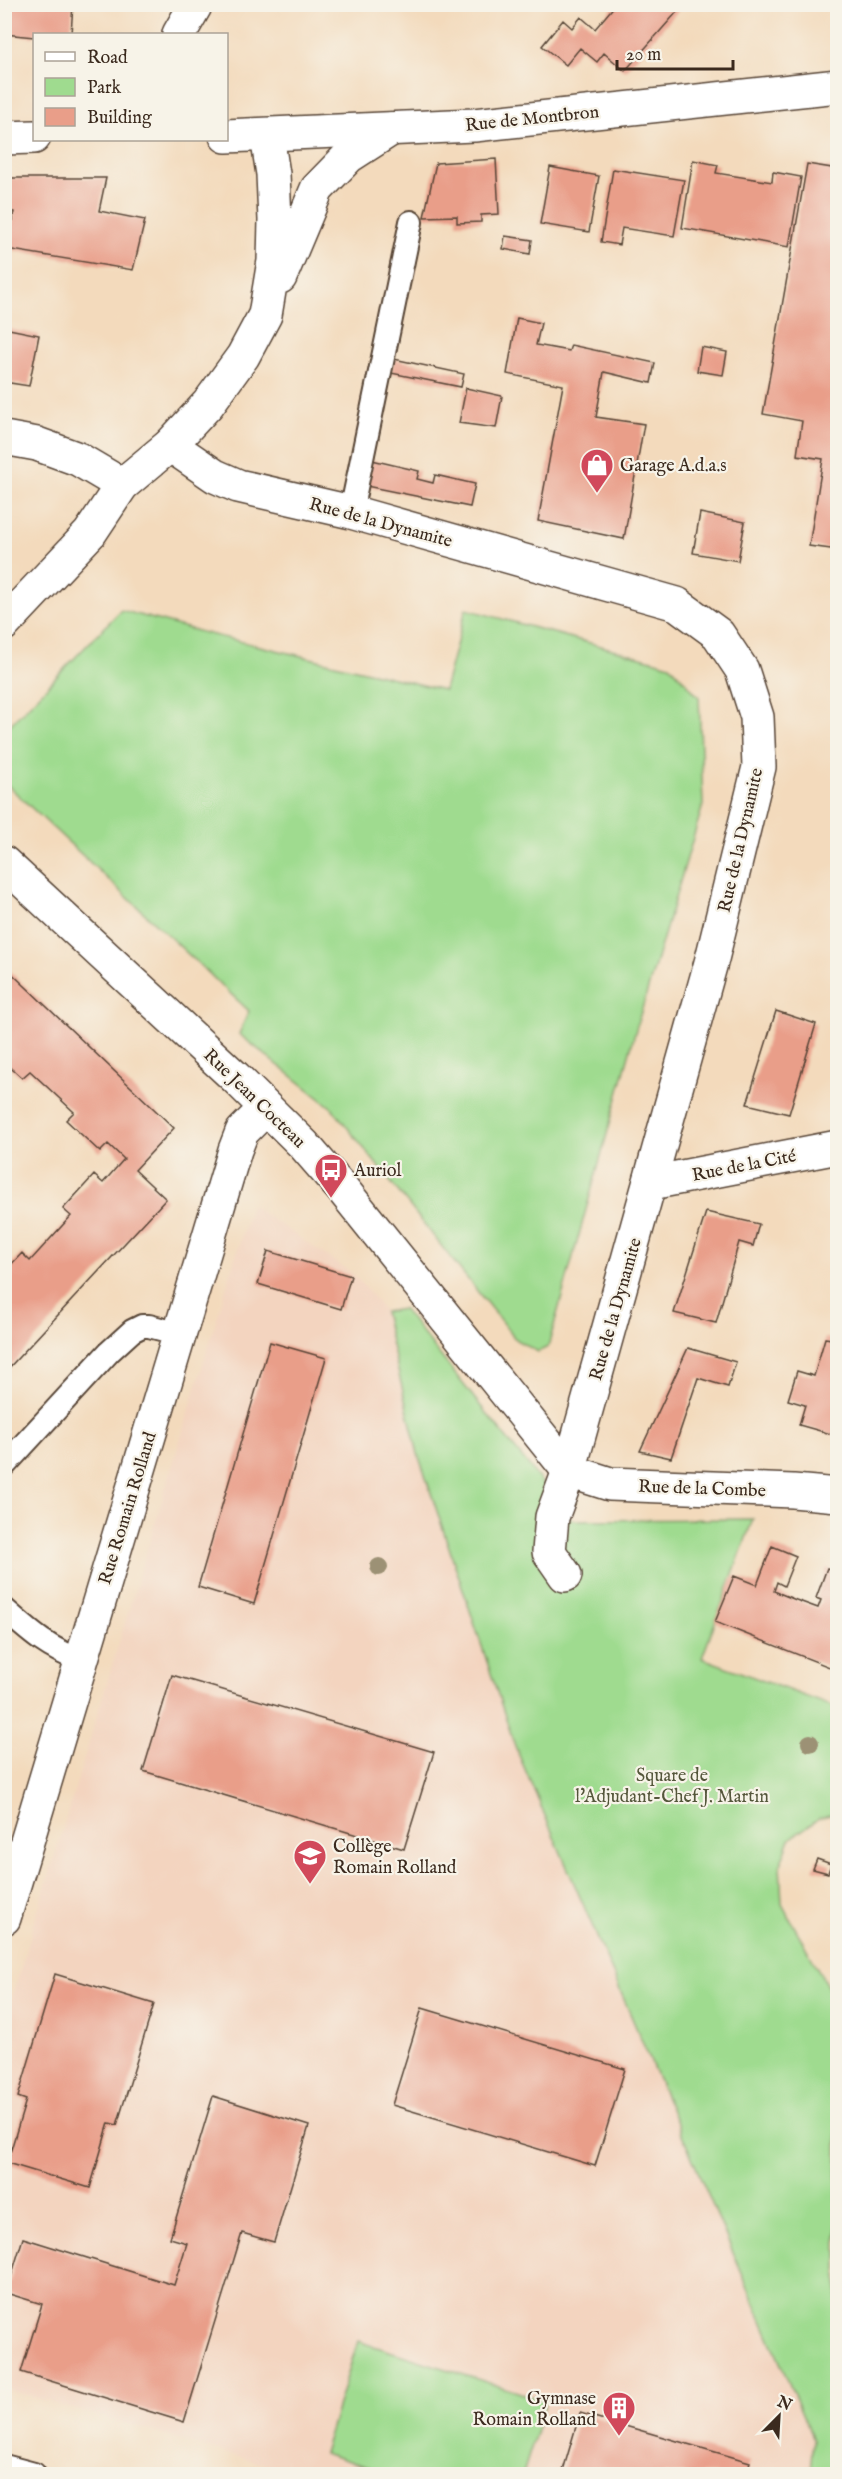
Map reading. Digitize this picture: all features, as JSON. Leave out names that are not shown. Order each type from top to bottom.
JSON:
[{"type":"street","points":[[180,33],[197,15]]},
{"type":"street","name":"Rue de Montbron","points":[[228,131],[267,136],[474,125],[837,86]]},
{"type":"street","points":[[4,624],[90,533],[122,486],[170,445],[208,404],[243,356],[265,315],[317,189],[349,156],[391,129]]},
{"type":"street","points":[[265,315],[274,261],[275,220],[273,174],[267,136]]},
{"type":"street","points":[[4,138],[33,137]]},
{"type":"street","points":[[4,438],[37,444],[78,459],[122,486]]},
{"type":"street","name":"Rue de la Dynamite","points":[[170,445],[215,476],[238,486],[351,512],[677,604],[718,634],[742,670],[757,717],[759,767],[712,959],[651,1183],[569,1471],[552,1517],[549,1552],[565,1575]]},
{"type":"street","name":"Rue Jean Cocteau","points":[[4,862],[304,1145],[344,1191],[569,1471]]},
{"type":"street","name":"Rue Romain Rolland","points":[[4,1918],[242,1132],[266,1108]]},
{"type":"street","name":"Rue de la Cité","points":[[651,1183],[837,1147]]},
{"type":"street","name":"Rue de la Combe","points":[[569,1471],[610,1484],[793,1491],[837,1495]]},
{"type":"lane","points":[[351,512],[411,222]]},
{"type":"lane","points":[[4,1466],[109,1352],[132,1331],[148,1326],[180,1334]]},
{"type":"lane","points":[[4,1608],[37,1639],[52,1649],[81,1660]]},
{"type":"lane","points":[[4,2466],[34,2475]]},
{"type":"shaded area","name":"Collège Romain Rolland","points":[[251,1205],[353,1274],[384,1312],[418,1454],[813,2440],[810,2474],[298,2474],[5,2389],[4,2024]]},
{"type":"green space","points":[[466,609],[670,665],[699,697],[703,805],[638,1022],[548,1347],[538,1352],[516,1340],[332,1108],[239,1034],[249,1011],[5,783],[5,730],[121,610],[205,633],[444,690]]},
{"type":"green space","name":"Square de l'Adjudant-Chef J. Martin","points":[[403,1309],[572,1520],[753,1519],[702,1658],[837,1708],[837,1813],[819,1818],[790,1839],[780,1865],[782,1904],[837,2004],[837,2474],[810,2474],[813,2439],[515,1746],[418,1454],[384,1312]]},
{"type":"green space","points":[[358,2341],[546,2401],[523,2474],[391,2474],[323,2453]]},
{"type":"building","points":[[4,4],[73,4],[71,33],[33,33],[33,37],[4,34]]},
{"type":"building","points":[[616,4],[684,4],[625,71],[604,53],[597,62],[580,48],[566,65],[542,46],[563,20],[572,28],[581,17],[595,29]]},
{"type":"building","points":[[496,159],[499,214],[481,215],[481,222],[457,223],[457,216],[424,217],[436,163]]},
{"type":"building","points":[[693,160],[718,165],[716,173],[772,182],[773,172],[801,177],[789,247],[682,228]]},
{"type":"building","points":[[807,164],[838,169],[838,550],[809,546],[823,459],[797,455],[802,421],[763,414]]},
{"type":"building","points":[[550,167],[599,176],[589,232],[540,224]]},
{"type":"building","points":[[613,169],[684,180],[674,236],[622,228],[619,245],[601,242]]},
{"type":"building","points":[[4,178],[106,178],[99,211],[145,220],[133,270],[6,249],[14,212],[4,210]]},
{"type":"building","points":[[505,236],[532,240],[530,254],[503,249]]},
{"type":"building","points":[[517,318],[541,323],[536,345],[569,351],[571,345],[655,363],[651,383],[604,372],[596,417],[644,424],[624,539],[538,521],[563,385],[507,374]]},
{"type":"building","points":[[4,328],[39,335],[29,386],[4,382]]},
{"type":"building","points":[[701,347],[727,352],[723,375],[697,371]]},
{"type":"building","points":[[394,359],[464,374],[461,387],[391,373]]},
{"type":"building","points":[[466,388],[502,396],[496,428],[459,423]]},
{"type":"building","points":[[372,460],[419,471],[417,479],[433,483],[435,475],[475,484],[470,507],[366,486]]},
{"type":"building","points":[[700,513],[745,522],[738,561],[693,553]]},
{"type":"building","points":[[4,966],[174,1128],[135,1170],[166,1199],[4,1373],[4,1272],[22,1253],[30,1261],[71,1216],[63,1209],[94,1175],[103,1183],[124,1159],[108,1144],[100,1152],[66,1120],[74,1112],[30,1071],[22,1078],[4,1062]]},
{"type":"building","points":[[776,1011],[816,1024],[789,1114],[747,1104]]},
{"type":"building","points":[[706,1212],[759,1224],[753,1246],[739,1242],[716,1323],[674,1313]]},
{"type":"building","points":[[268,1251],[351,1276],[341,1309],[258,1284]]},
{"type":"building","points":[[825,1338],[838,1340],[838,1436],[799,1425],[805,1405],[788,1400],[797,1371],[814,1376]]},
{"type":"building","points":[[270,1342],[326,1358],[254,1604],[198,1587]]},
{"type":"building","points":[[688,1348],[736,1362],[728,1387],[698,1378],[671,1458],[640,1451]]},
{"type":"building","points":[[772,1546],[796,1556],[784,1586],[777,1582],[774,1591],[796,1600],[818,1608],[821,1600],[816,1598],[827,1568],[838,1572],[838,1606],[834,1615],[838,1616],[837,1670],[715,1622],[734,1576],[757,1585]]},
{"type":"building","points":[[172,1675],[434,1752],[404,1849],[143,1771]]},
{"type":"building","points":[[817,1859],[831,1864],[828,1873],[813,1869]]},
{"type":"building","points":[[55,1974],[154,2004],[117,2125],[109,2123],[90,2188],[7,2163],[26,2100],[18,2097]]},
{"type":"building","points":[[422,2008],[625,2069],[595,2166],[392,2105]]},
{"type":"building","points":[[213,2096],[309,2126],[274,2242],[242,2233],[184,2422],[21,2372],[42,2304],[6,2293],[23,2238],[174,2285],[187,2243],[170,2238]]},
{"type":"building","name":"Gymnase Romain Rolland","points":[[580,2413],[750,2462],[746,2474],[562,2474]]},
{"type":"place","name":"Garage A.d.a.s","points":[[597,494]]},
{"type":"place","name":"Auriol","points":[[331,1199]]},
{"type":"place","name":"Collège Romain Rolland","points":[[310,1885]]},
{"type":"place","name":"Gymnase Romain Rolland","points":[[619,2437]]}]
